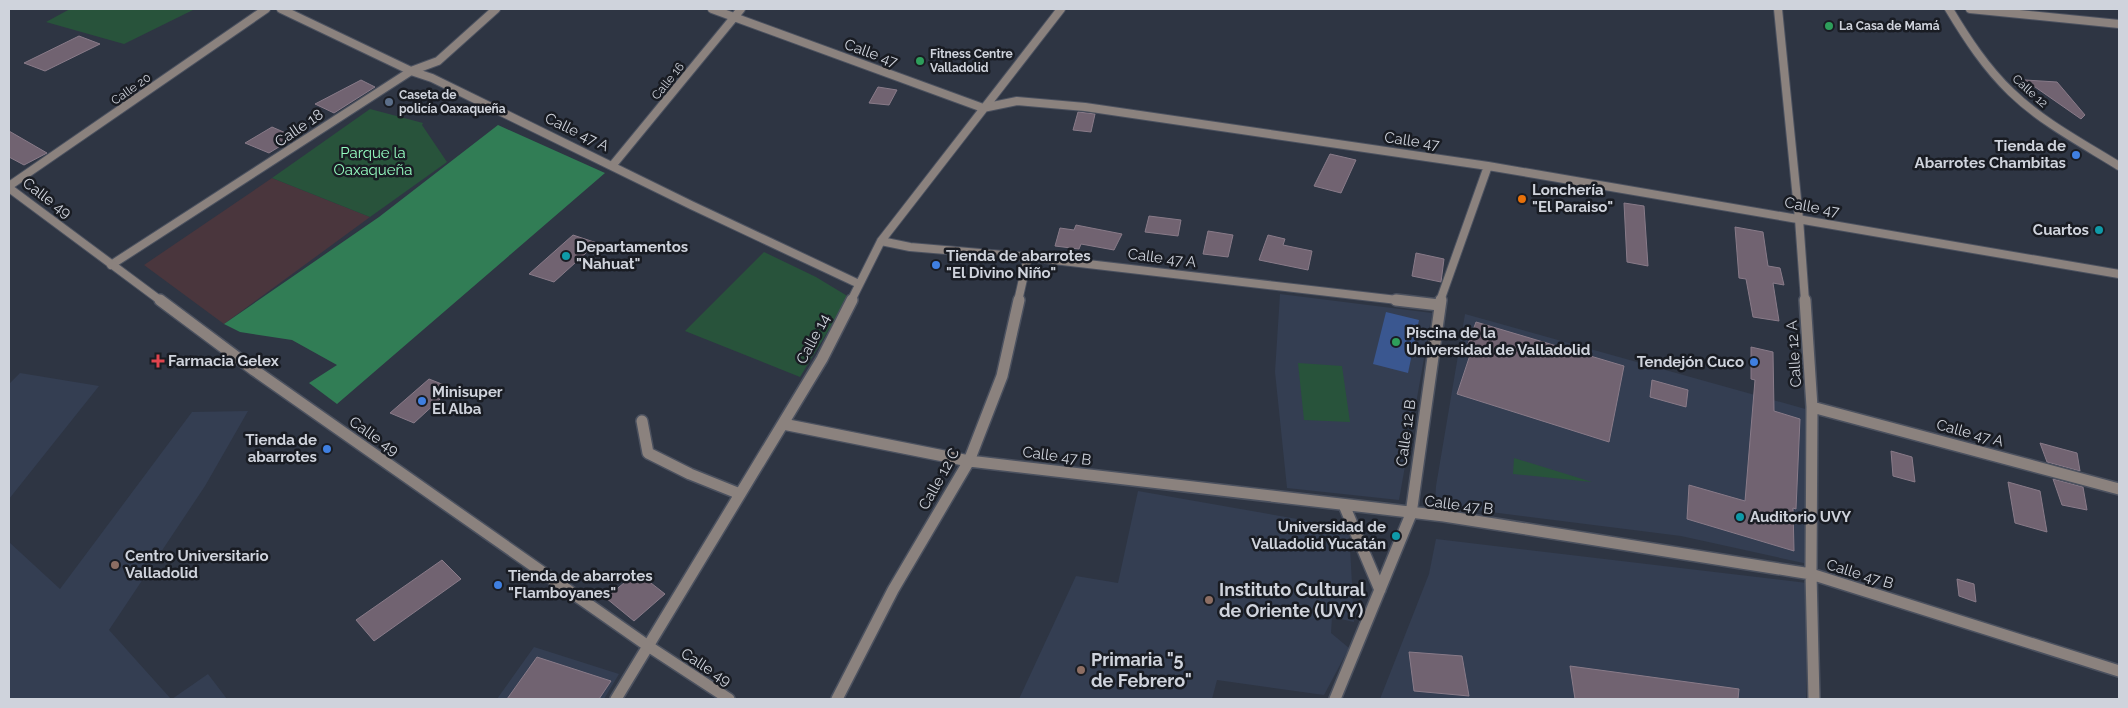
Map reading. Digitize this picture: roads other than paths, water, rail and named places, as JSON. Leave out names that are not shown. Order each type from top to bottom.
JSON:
[{"type":"street","name":"Calle 20","points":[[9,187],[266,9]]},
{"type":"street","name":"Calle 47 A","points":[[281,9],[410,71],[432,78],[859,284]]},
{"type":"street","name":"Calle 18","points":[[112,265],[410,71],[438,60],[496,9]]},
{"type":"street","name":"Calle 47","points":[[712,9],[983,108],[1017,101],[1085,107],[1488,166],[2119,274]]},
{"type":"street","name":"Calle 16","points":[[612,166],[740,9]]},
{"type":"street","name":"Calle 14","points":[[616,699],[822,359],[881,241],[1061,9]]},
{"type":"street","name":"Calle 12 A","points":[[1778,9],[1800,219],[1812,407],[1811,574],[1814,699]]},
{"type":"street","name":"Calle 12","points":[[1949,9],[1968,42],[1996,75],[2036,113],[2119,166]]},
{"type":"street","points":[[1970,9],[2119,24]]},
{"type":"street","points":[[991,98],[1017,101]]},
{"type":"street","name":"Calle 12 B","points":[[1335,699],[1411,514],[1439,305],[1488,166]]},
{"type":"street","name":"Calle 49","points":[[9,187],[254,370],[648,646],[729,699]]},
{"type":"street","name":"Calle 47 A","points":[[881,241],[910,247],[1028,257],[1439,305]]},
{"type":"street","name":"Calle 12 C","points":[[837,699],[892,590],[969,461],[1002,376],[1028,257]]},
{"type":"street","name":"Calle 47 A","points":[[1812,407],[2119,489]]},
{"type":"street","points":[[642,421],[648,453],[690,474],[740,494]]},
{"type":"street","name":"Calle 47 B","points":[[783,424],[969,461],[1411,514],[1444,516],[1811,574],[2119,671]]},
{"type":"street","points":[[1344,505],[1380,590]]},
{"type":"water","name":"Piscina de la Universidad de Valladolid","points":[[1386,312],[1419,320],[1408,373],[1373,364]]},
{"type":"place","name":"La Casa de Mamá","points":[[1829,26]]},
{"type":"place","name":"Fitness Centre Valladolid","points":[[920,61]]},
{"type":"place","name":"Caseta de policía Oaxaqueña","points":[[389,102]]},
{"type":"place","name":"Tienda de Abarrotes Chambitas","points":[[2076,155]]},
{"type":"place","name":"Lonchería \"El Paraiso\"","points":[[1522,199]]},
{"type":"place","name":"Cuartos","points":[[2099,230]]},
{"type":"place","name":"Departamentos \"Nahuat\"","points":[[566,256]]},
{"type":"place","name":"Tienda de abarrotes \"El Divino Niño\"","points":[[936,265]]},
{"type":"place","name":"Piscina de la Universidad de Valladolid","points":[[1396,342]]},
{"type":"place","name":"Farmacia Gelex","points":[[158,361]]},
{"type":"place","name":"Tendejón Cuco","points":[[1754,362]]},
{"type":"place","name":"Minisuper El Alba","points":[[422,401]]},
{"type":"place","name":"Tienda de abarrotes","points":[[327,449]]},
{"type":"place","name":"Auditorio UVY","points":[[1740,517]]},
{"type":"place","name":"Universidad de Valladolid Yucatán","points":[[1396,536]]},
{"type":"place","name":"Centro Universitario Valladolid","points":[[115,565]]},
{"type":"place","name":"Tienda de abarrotes \"Flamboyanes\"","points":[[498,585]]},
{"type":"place","name":"Instituto Cultural de Oriente (UVY)","points":[[1209,600]]},
{"type":"place","name":"Primaria \"5 de Febrero\"","points":[[1081,670]]},
{"type":"park label","name":"Parque la Oaxaqueña","points":[[373,162]]}]
